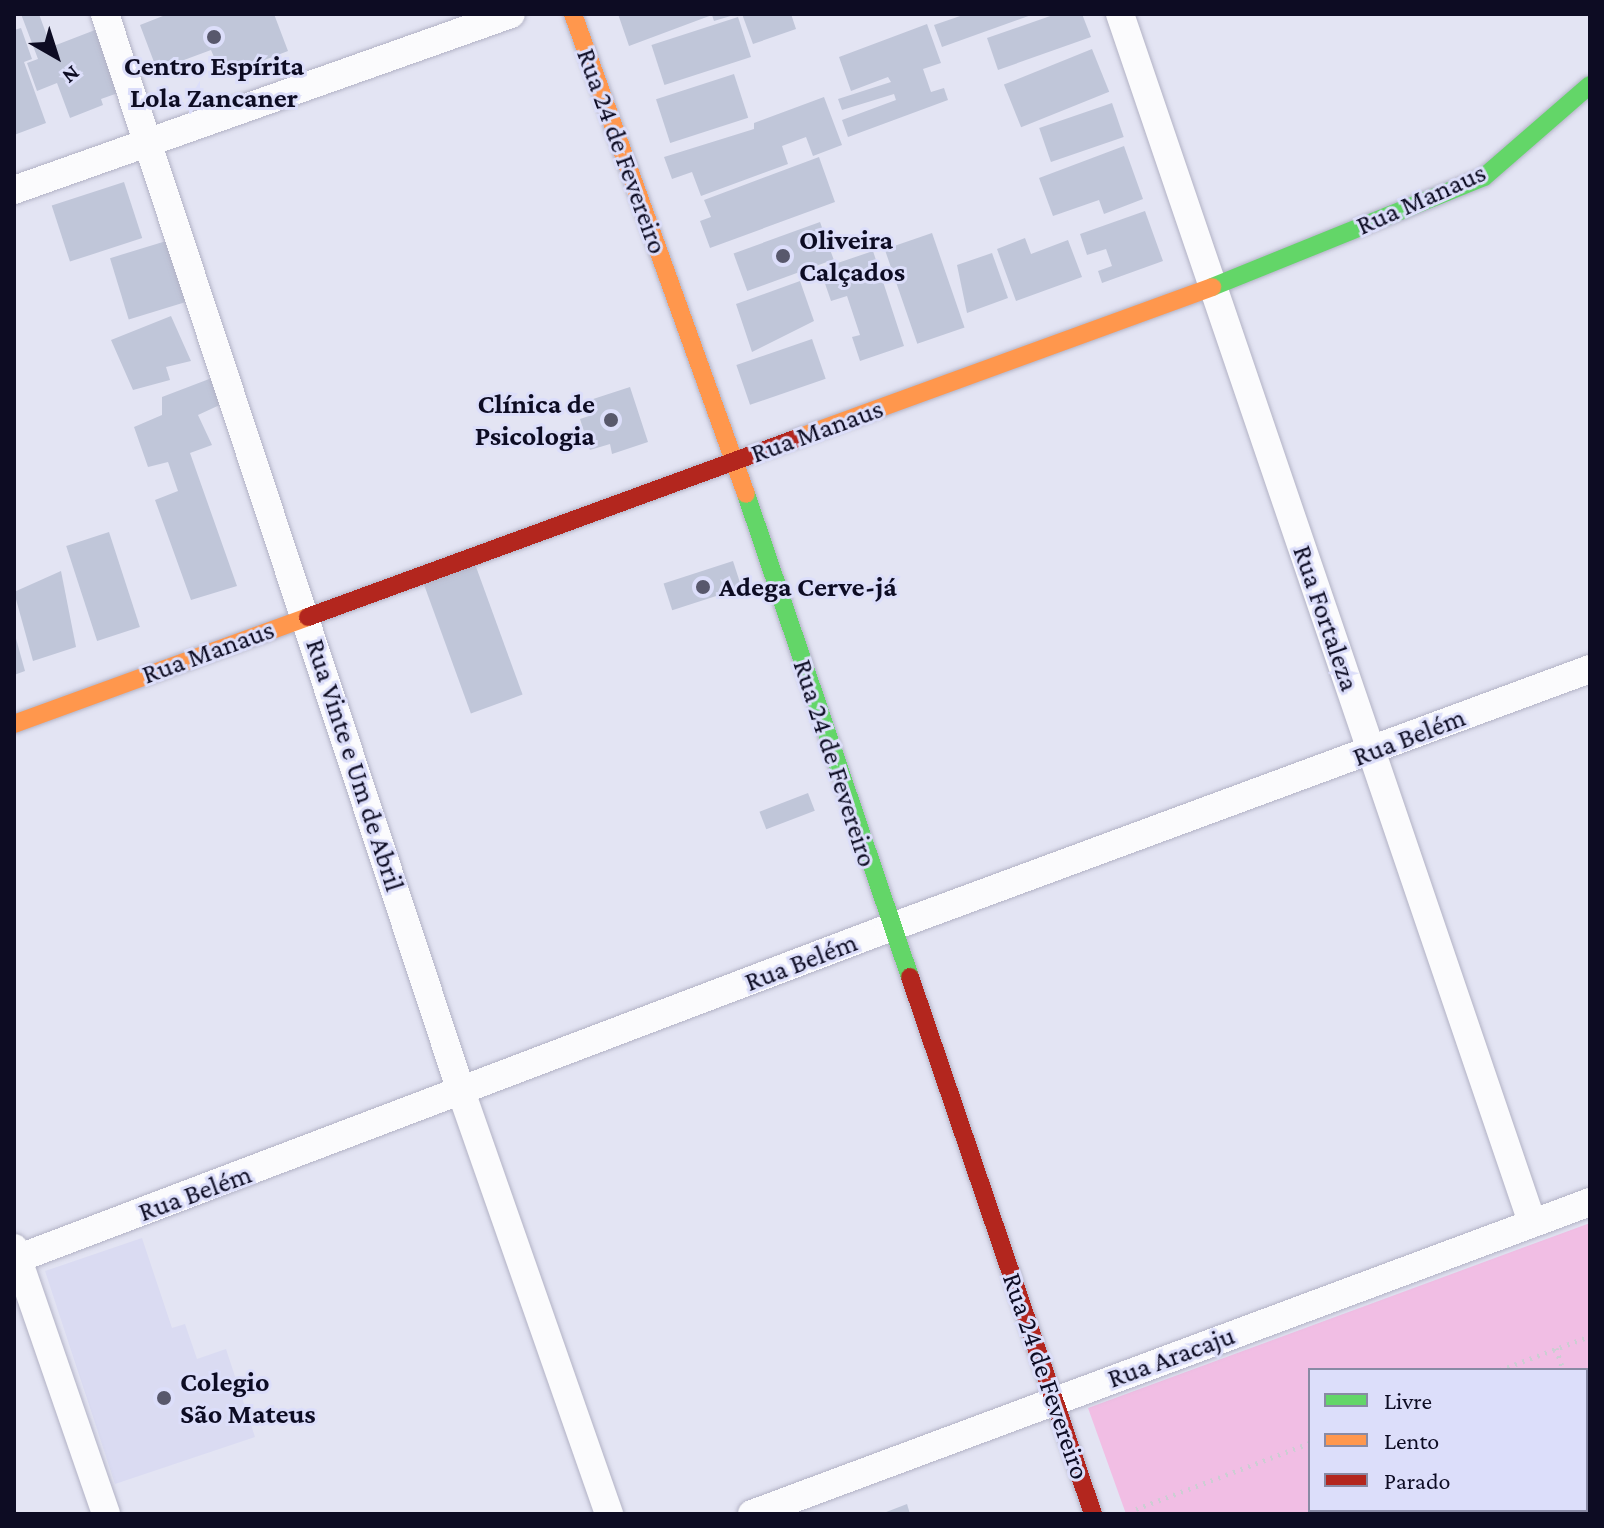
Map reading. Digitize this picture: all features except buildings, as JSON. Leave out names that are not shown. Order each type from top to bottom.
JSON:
[{"type":"street","name":"Rua Vinte e Um de Abril","points":[[105,14],[462,1094],[609,1514]]},
{"type":"street","points":[[14,190],[511,14]]},
{"type":"street","name":"Rua 24 de Fevereiro","points":[[573,14],[734,461],[889,928],[1093,1514]]},
{"type":"street","name":"Rua Fortaleza","points":[[1120,14],[1532,1222]]},
{"type":"street","name":"Rua Manaus","points":[[14,724],[1213,287],[1484,177],[1590,85]]},
{"type":"street","name":"Rua Belém","points":[[15,1256],[462,1094],[889,928],[1590,669]]},
{"type":"street","name":"Rua Aracaju","points":[[752,1514],[1590,1202]]},
{"type":"street","points":[[15,1256],[106,1514]]},
{"type":"path","points":[[1505,1368],[1590,1336]]},
{"type":"path","points":[[1556,1348],[1562,1368]]},
{"type":"path","points":[[1136,1509],[1308,1444]]},
{"type":"shaded area","points":[[1590,1223],[1590,1514],[1126,1514],[1088,1408]]},
{"type":"shaded area","name":"Colegio São Mateus","points":[[142,1238],[172,1328],[185,1324],[197,1359],[226,1349],[255,1437],[115,1484],[45,1271]]},
{"type":"traffic: fast","points":[[1212,287],[1484,177],[1590,85]]},
{"type":"traffic: fast","points":[[746,494],[910,977]]},
{"type":"traffic: slow","points":[[573,14],[746,494]]},
{"type":"traffic: slow","points":[[795,439],[1212,287]]},
{"type":"traffic: slow","points":[[14,724],[308,617]]},
{"type":"traffic: jam","points":[[308,617],[795,439]]},
{"type":"traffic: jam","points":[[910,977],[1093,1514]]},
{"type":"place","name":"Centro Espírita Lola Zancaner","points":[[214,37]]},
{"type":"place","name":"Oliveira Calçados","points":[[783,256]]},
{"type":"place","name":"Clínica de Psicologia","points":[[611,420]]},
{"type":"place","name":"Adega Cerve-já","points":[[703,587]]},
{"type":"place","name":"Colegio São Mateus","points":[[164,1398]]}]
